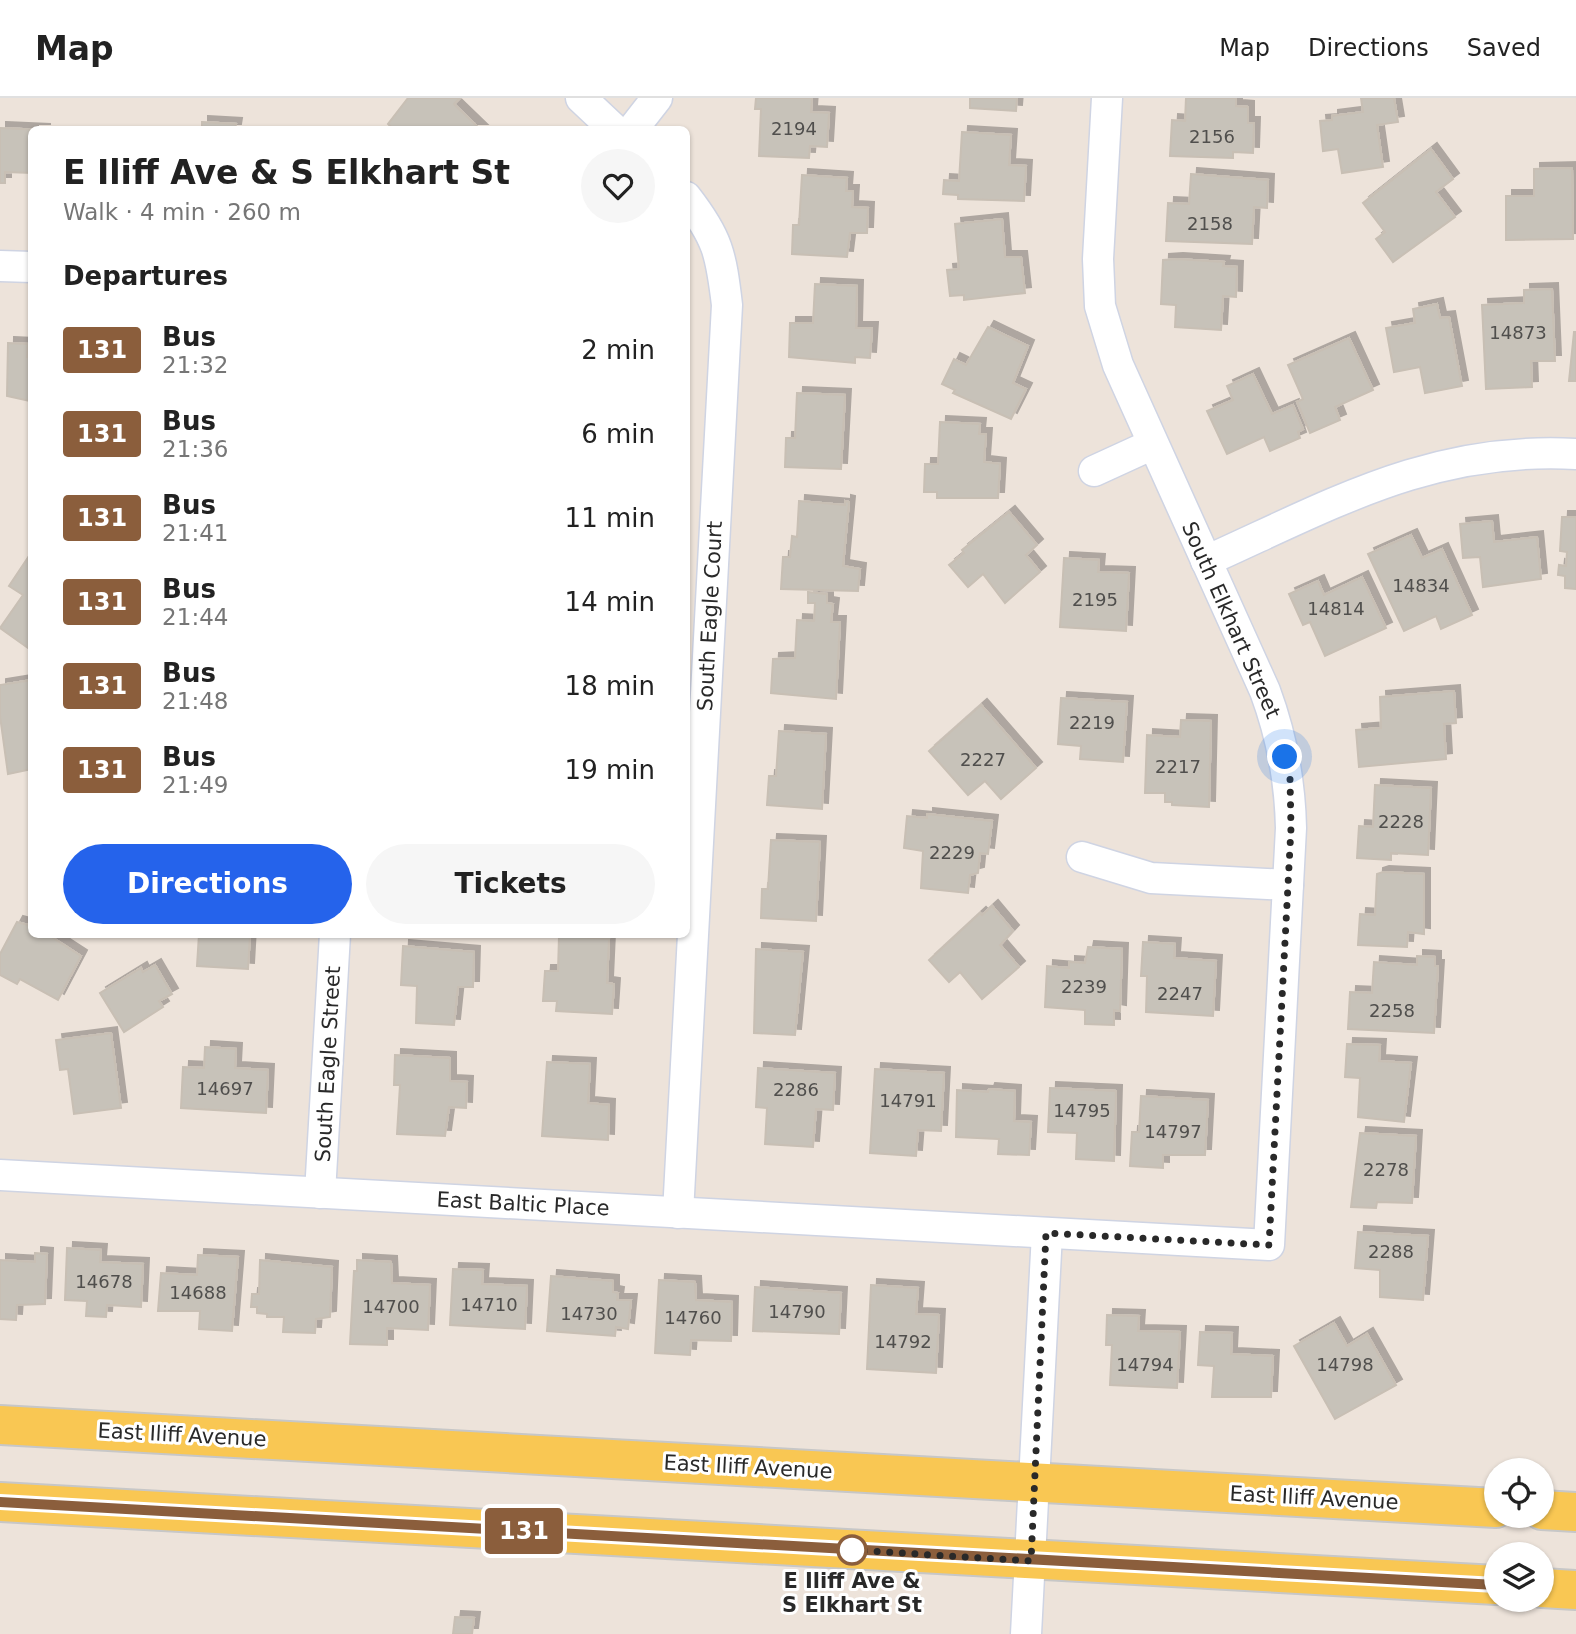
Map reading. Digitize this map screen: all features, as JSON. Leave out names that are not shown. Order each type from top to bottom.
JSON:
[{"type":"main road","name":"East Iliff Avenue","points":[[0,1425],[1484,1507]]},
{"type":"main road","points":[[0,1502],[1484,1585]]},
{"type":"main road","points":[[1554,1511],[1576,1512]]},
{"type":"main road","points":[[1554,1589],[1576,1590]]},
{"type":"street","points":[[581,98],[611,126]]},
{"type":"street","points":[[635,126],[657,98]]},
{"type":"street","name":"South Elkhart Street","points":[[1046,1233],[1269,1245],[1288,885],[1290,779],[1281,734],[1265,691],[1118,365],[1100,306],[1098,259],[1107,98]]},
{"type":"street","name":"South Eagle Court","points":[[678,1213],[727,305],[720,253],[708,225],[690,202]]},
{"type":"street","points":[[0,265],[28,267]]},
{"type":"street","points":[[1094,471],[1153,444]]},
{"type":"street","points":[[1206,561],[1403,475],[1448,463],[1517,454],[1576,454]]},
{"type":"street","points":[[1082,857],[1151,878],[1288,885]]},
{"type":"street","name":"South Eagle Street","points":[[320,1193],[335,938]]},
{"type":"street","name":"East Baltic Place","points":[[0,1175],[1046,1233]]},
{"type":"street","points":[[1026,1634],[1046,1233]]},
{"type":"building","points":[[408,98],[460,98],[454,104],[477,126],[390,126],[388,124]]},
{"type":"building","points":[[756,98],[812,98],[811,112],[829,113],[827,147],[810,146],[809,158],[759,156],[761,109],[755,109]]},
{"type":"building","points":[[970,98],[1017,98],[1016,111],[970,108]]},
{"type":"building","points":[[1186,98],[1236,98],[1236,106],[1248,107],[1248,123],[1254,123],[1253,153],[1233,152],[1233,158],[1170,156],[1172,120],[1185,121]]},
{"type":"building","points":[[1361,98],[1394,98],[1398,122],[1377,125],[1383,167],[1342,173],[1338,149],[1323,151],[1320,121],[1332,120],[1332,116],[1363,112]]},
{"type":"building","points":[[202,122],[236,124],[236,126],[202,126]]},
{"type":"building","points":[[0,128],[28,129],[28,173],[5,172],[5,183],[0,183]]},
{"type":"building","points":[[962,132],[1011,135],[1009,165],[1026,166],[1024,201],[958,199],[958,195],[943,194],[944,180],[959,181]]},
{"type":"building","points":[[1431,149],[1453,179],[1436,192],[1455,217],[1393,262],[1376,239],[1385,232],[1363,203]]},
{"type":"building","points":[[1572,168],[1573,239],[1506,240],[1506,196],[1534,196],[1534,169]]},
{"type":"building","points":[[1191,174],[1268,180],[1267,208],[1254,207],[1252,244],[1166,241],[1168,203],[1189,204]]},
{"type":"building","points":[[802,175],[847,178],[846,191],[853,191],[852,207],[868,208],[867,233],[850,233],[847,257],[792,254],[793,225],[799,225]]},
{"type":"building","points":[[1002,219],[1005,257],[1021,257],[1025,293],[964,300],[964,295],[950,296],[947,270],[959,269],[955,224]]},
{"type":"building","points":[[1163,260],[1224,262],[1223,266],[1237,267],[1236,297],[1223,296],[1221,330],[1175,327],[1176,305],[1161,304]]},
{"type":"building","points":[[815,284],[857,286],[856,328],[872,328],[870,358],[855,357],[855,363],[789,357],[790,323],[813,323]]},
{"type":"building","points":[[1552,289],[1555,361],[1531,361],[1532,387],[1486,389],[1482,305],[1524,303],[1524,290]]},
{"type":"building","points":[[1437,304],[1440,318],[1449,317],[1462,386],[1425,393],[1420,367],[1394,372],[1386,328],[1415,323],[1413,309]]},
{"type":"building","points":[[988,327],[1028,346],[1013,383],[1026,389],[1011,419],[953,393],[955,390],[942,384],[954,359],[966,365]]},
{"type":"building","points":[[1574,332],[1576,381],[1569,381]]},
{"type":"building","points":[[1349,338],[1373,390],[1335,407],[1340,420],[1310,433],[1297,402],[1303,399],[1288,365]]},
{"type":"building","points":[[8,343],[28,344],[28,401],[7,396]]},
{"type":"building","points":[[1253,374],[1272,414],[1293,405],[1303,429],[1298,432],[1300,438],[1270,451],[1264,437],[1227,454],[1207,411],[1233,400],[1227,386]]},
{"type":"building","points":[[797,393],[845,395],[841,469],[785,467],[786,438],[795,438]]},
{"type":"building","points":[[940,422],[980,424],[979,434],[986,434],[984,462],[1000,464],[998,498],[937,498],[937,492],[924,492],[925,464],[938,464]]},
{"type":"building","points":[[799,501],[845,505],[845,501],[849,502],[843,566],[860,569],[858,591],[781,589],[783,557],[790,557],[792,536],[797,537]]},
{"type":"building","points":[[1009,512],[1037,545],[1026,555],[1040,572],[1005,603],[983,574],[968,587],[949,565],[964,553],[962,550]]},
{"type":"building","points":[[1562,517],[1576,517],[1576,589],[1565,588],[1565,576],[1558,575],[1559,565],[1566,566],[1567,552],[1560,551]]},
{"type":"building","points":[[1492,521],[1494,542],[1537,537],[1541,579],[1483,587],[1480,557],[1463,558],[1460,524]]},
{"type":"building","points":[[1411,535],[1422,558],[1442,549],[1472,615],[1441,629],[1436,616],[1404,631],[1368,554]]},
{"type":"building","points":[[28,558],[28,648],[0,628],[23,595],[9,586]]},
{"type":"building","points":[[1064,558],[1099,560],[1098,572],[1129,573],[1126,631],[1060,627]]},
{"type":"building","points":[[1362,577],[1386,628],[1325,656],[1310,622],[1303,625],[1289,594],[1318,581],[1324,595]]},
{"type":"building","points":[[808,592],[827,594],[827,603],[833,604],[831,622],[840,622],[836,699],[771,693],[773,659],[795,658],[797,620],[814,621],[815,603],[808,603]]},
{"type":"building","points":[[28,681],[28,770],[8,774],[0,716],[0,685]]},
{"type":"building","points":[[1454,691],[1456,723],[1444,724],[1446,759],[1359,767],[1356,730],[1381,728],[1380,697]]},
{"type":"building","points":[[1061,698],[1127,702],[1123,762],[1080,759],[1081,746],[1058,744]]},
{"type":"building","points":[[981,705],[1036,768],[1001,799],[985,781],[968,795],[929,751]]},
{"type":"building","points":[[1181,720],[1211,721],[1209,807],[1172,805],[1172,802],[1165,802],[1165,793],[1145,793],[1147,735],[1180,737]]},
{"type":"building","points":[[779,731],[826,734],[822,809],[767,805],[769,776],[776,776]]},
{"type":"building","points":[[1375,785],[1431,788],[1428,855],[1391,853],[1391,860],[1357,858],[1359,826],[1373,827]]},
{"type":"building","points":[[927,814],[992,821],[988,854],[980,853],[978,873],[970,875],[968,893],[921,888],[923,851],[904,848],[907,816],[927,818]]},
{"type":"building","points":[[771,840],[820,842],[816,921],[761,918],[762,889],[768,889]]},
{"type":"building","points":[[1377,874],[1424,874],[1424,934],[1408,932],[1407,947],[1358,945],[1360,914],[1375,915]]},
{"type":"building","points":[[992,906],[1013,931],[1000,945],[1019,967],[982,999],[960,972],[949,982],[929,960],[980,913],[982,915]]},
{"type":"building","points":[[17,922],[28,925],[28,938],[53,938],[81,956],[58,1000],[20,979],[17,984],[0,975],[0,954]]},
{"type":"building","points":[[199,938],[250,938],[248,969],[197,966]]},
{"type":"building","points":[[559,938],[609,939],[607,983],[614,984],[612,1014],[556,1011],[557,1001],[543,1001],[545,971],[558,971]]},
{"type":"building","points":[[1143,942],[1175,944],[1174,958],[1216,961],[1213,1016],[1146,1012],[1147,976],[1141,976]]},
{"type":"building","points":[[403,946],[474,952],[473,987],[458,987],[454,1025],[416,1023],[417,986],[401,985]]},
{"type":"building","points":[[1088,947],[1122,949],[1120,1011],[1114,1010],[1114,1025],[1085,1024],[1085,1010],[1045,1007],[1047,966],[1069,968],[1069,962],[1085,963]]},
{"type":"building","points":[[756,949],[803,952],[795,1035],[754,1033]]},
{"type":"building","points":[[1417,956],[1435,957],[1435,966],[1438,966],[1434,1033],[1348,1029],[1350,992],[1372,993],[1374,962],[1417,965]]},
{"type":"building","points":[[155,965],[172,994],[159,1001],[163,1007],[124,1032],[100,993],[141,968],[143,972]]},
{"type":"building","points":[[111,1033],[121,1108],[74,1114],[68,1069],[60,1070],[56,1040]]},
{"type":"building","points":[[1347,1044],[1380,1045],[1379,1061],[1411,1063],[1404,1122],[1358,1117],[1360,1078],[1345,1077]]},
{"type":"building","points":[[205,1047],[236,1049],[235,1068],[268,1070],[266,1113],[181,1108],[183,1067],[204,1068]]},
{"type":"building","points":[[395,1055],[450,1058],[450,1081],[467,1082],[466,1108],[449,1107],[445,1136],[397,1134],[400,1085],[394,1085]]},
{"type":"building","points":[[547,1062],[590,1064],[588,1103],[609,1105],[608,1140],[542,1136]]},
{"type":"building","points":[[758,1068],[835,1073],[833,1110],[816,1109],[813,1147],[765,1144],[767,1108],[756,1107]]},
{"type":"building","points":[[875,1069],[944,1073],[941,1131],[918,1130],[916,1156],[870,1153]]},
{"type":"building","points":[[1050,1088],[1116,1091],[1114,1161],[1076,1159],[1077,1133],[1048,1132]]},
{"type":"building","points":[[989,1089],[1015,1091],[1014,1121],[1031,1122],[1029,1155],[998,1154],[999,1139],[956,1137],[957,1090],[988,1092]]},
{"type":"building","points":[[1141,1096],[1208,1100],[1205,1155],[1163,1155],[1163,1168],[1130,1166],[1132,1132],[1139,1132]]},
{"type":"building","points":[[1360,1133],[1416,1136],[1412,1203],[1377,1202],[1376,1208],[1351,1207]]},
{"type":"building","points":[[1358,1232],[1428,1236],[1423,1300],[1380,1297],[1380,1270],[1355,1268]]},
{"type":"building","points":[[67,1248],[101,1250],[100,1262],[143,1264],[141,1307],[107,1305],[106,1317],[86,1316],[87,1301],[65,1300]]},
{"type":"building","points":[[35,1253],[47,1254],[45,1304],[17,1305],[16,1320],[0,1319],[0,1260],[35,1262]]},
{"type":"building","points":[[198,1255],[238,1257],[232,1331],[199,1329],[200,1311],[158,1311],[161,1273],[197,1275]]},
{"type":"building","points":[[260,1260],[332,1267],[330,1317],[316,1319],[315,1333],[283,1332],[284,1317],[267,1317],[267,1314],[257,1313],[257,1307],[251,1307],[252,1294],[259,1294]]},
{"type":"building","points":[[357,1260],[391,1262],[392,1283],[430,1285],[428,1330],[387,1328],[387,1345],[350,1344]]},
{"type":"building","points":[[453,1269],[483,1270],[482,1284],[527,1286],[525,1329],[450,1325]]},
{"type":"building","points":[[551,1276],[613,1281],[613,1292],[618,1293],[617,1300],[631,1300],[628,1329],[616,1327],[615,1336],[547,1331]]},
{"type":"building","points":[[659,1280],[695,1282],[696,1300],[732,1302],[731,1341],[691,1340],[690,1355],[655,1353]]},
{"type":"building","points":[[871,1285],[918,1288],[916,1314],[939,1315],[936,1373],[867,1369]]},
{"type":"building","points":[[755,1287],[841,1293],[839,1334],[753,1331]]},
{"type":"building","points":[[1107,1315],[1139,1316],[1138,1331],[1180,1332],[1177,1388],[1110,1385],[1112,1345],[1106,1345]]},
{"type":"building","points":[[1334,1323],[1347,1346],[1367,1334],[1396,1385],[1335,1419],[1294,1346]]},
{"type":"building","points":[[1200,1332],[1232,1333],[1231,1354],[1273,1356],[1271,1397],[1212,1397],[1214,1366],[1198,1365]]},
{"type":"building","points":[[455,1617],[474,1618],[472,1634],[453,1634]]},
{"type":"bus line","name":"131","points":[[0,1502],[1484,1584]]},
{"type":"place","name":"E Iliff Ave & S Elkhart St","points":[[852,1550]]},
{"type":"route","points":[[852,1550],[1031,1561],[1046,1233],[1269,1245],[1291,828],[1290,779],[1285,757]]}]
